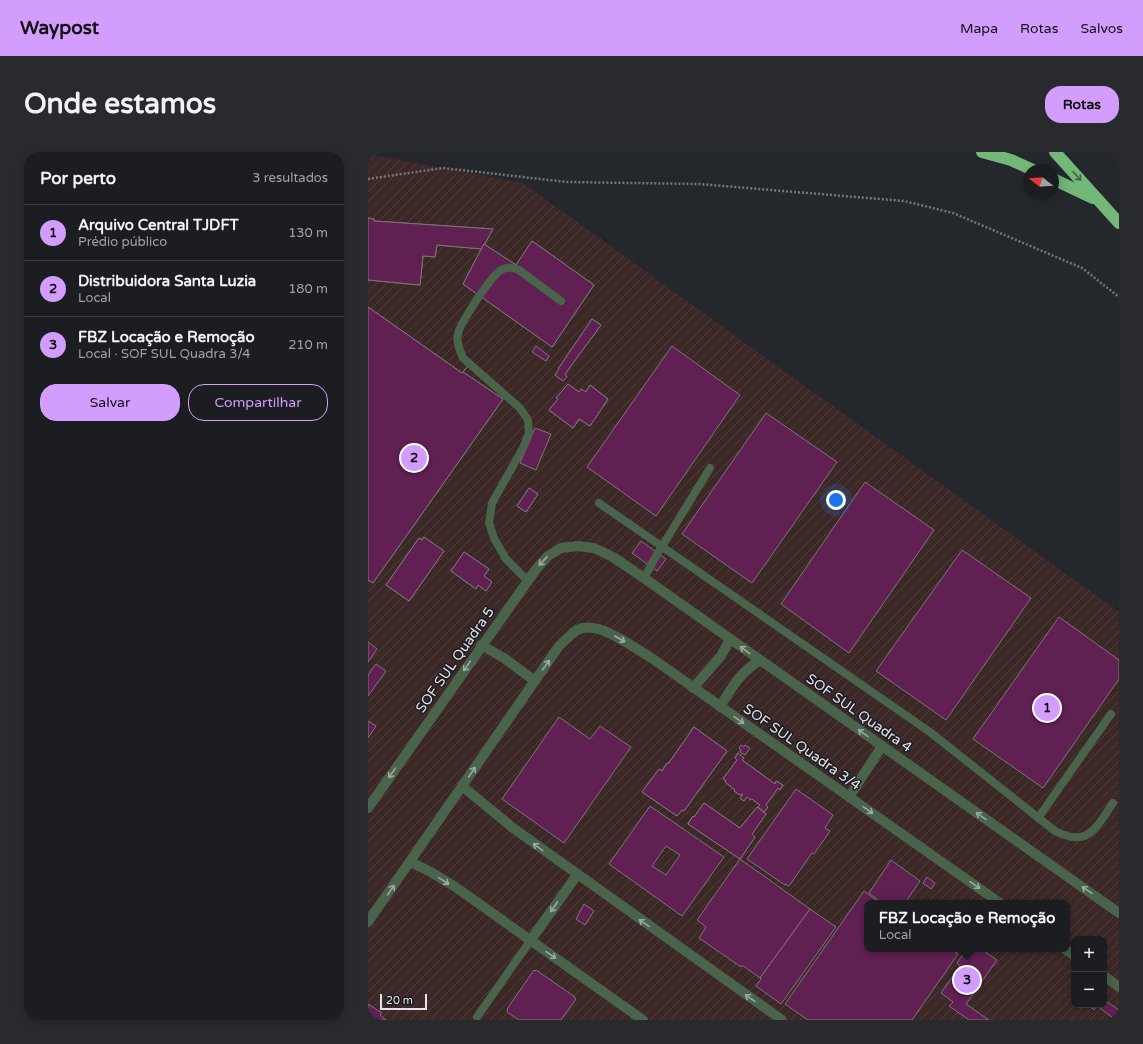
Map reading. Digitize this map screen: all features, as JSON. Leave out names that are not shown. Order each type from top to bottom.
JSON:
[{"type":"highway","points":[[982,152],[1012,160],[1023,165]]},
{"type":"highway","points":[[1055,152],[1119,224]]},
{"type":"highway","points":[[1059,182],[1098,201]]},
{"type":"street","name":"SOF SUL Quadra 5","points":[[368,808],[481,645],[537,568],[548,556],[560,548],[578,546]]},
{"type":"street","name":"SOF SUL Quadra 4","points":[[578,546],[594,548],[613,557],[644,578],[1119,913]]},
{"type":"street","name":"SOF SUL Quadra 3/4","points":[[534,681],[559,646],[573,632],[583,628],[596,629],[617,636],[653,659],[996,900]]},
{"type":"street","points":[[693,688],[721,656],[730,639]]},
{"type":"street","points":[[368,922],[534,681],[504,658],[481,645]]},
{"type":"street","points":[[720,707],[732,688],[747,669],[760,660]]},
{"type":"street","points":[[849,797],[882,746]]},
{"type":"street","points":[[462,786],[513,828],[577,875],[782,1020]]},
{"type":"street","points":[[410,862],[430,871],[454,886],[643,1020]]},
{"type":"street","points":[[530,941],[577,875]]},
{"type":"street","points":[[1107,978],[1119,987]]},
{"type":"lane","points":[[528,581],[506,559],[494,538],[489,523],[492,503],[523,448],[528,433],[528,420],[520,408],[463,358],[458,348],[458,334],[465,318],[494,276],[502,269],[511,267],[519,270],[561,301]]},
{"type":"lane","points":[[644,578],[710,468]]},
{"type":"lane","points":[[599,502],[930,732],[1055,831],[1073,838],[1084,836],[1094,830],[1113,803]]},
{"type":"lane","points":[[1038,818],[1111,714]]},
{"type":"lane","points":[[477,1017],[530,941]]},
{"type":"path","points":[[368,179],[443,168],[567,182],[699,184],[904,201],[953,213],[1082,268],[1119,297]]},
{"type":"shaded area","points":[[368,154],[523,183],[1119,612],[1119,1020],[368,1020]]},
{"type":"building","points":[[368,218],[374,219],[374,221],[493,229],[482,249],[437,245],[435,257],[423,256],[420,285],[368,280]]},
{"type":"building","points":[[368,218],[374,219],[374,221],[493,229],[482,249],[437,245],[435,257],[423,256],[420,285],[368,280]]},
{"type":"building","points":[[532,241],[594,285],[552,347],[463,284],[484,244],[516,265]]},
{"type":"building","points":[[532,241],[594,285],[552,347],[463,284],[484,244],[516,265]]},
{"type":"building","points":[[368,307],[462,373],[467,367],[463,372],[503,399],[373,583],[368,580]]},
{"type":"building","points":[[368,307],[462,373],[463,372],[503,399],[373,583],[368,580]]},
{"type":"building","points":[[592,319],[601,325],[565,374],[567,377],[563,381],[555,375]]},
{"type":"building","points":[[592,319],[601,325],[565,374],[567,377],[563,381],[555,375]]},
{"type":"building","points":[[536,346],[549,356],[546,361],[532,352]]},
{"type":"building","points":[[672,346],[740,395],[656,516],[587,467]]},
{"type":"building","points":[[568,384],[579,392],[581,389],[586,392],[590,385],[608,399],[590,426],[579,419],[573,428],[549,410],[558,399],[556,398]]},
{"type":"building","points":[[568,384],[579,392],[581,389],[586,392],[590,385],[608,399],[590,426],[579,419],[573,428],[549,410],[558,399],[556,398]]},
{"type":"building","points":[[766,413],[837,462],[752,583],[682,534]]},
{"type":"building","points":[[535,428],[551,434],[536,470],[520,463]]},
{"type":"building","points":[[865,482],[934,530],[849,653],[781,604]]},
{"type":"building","points":[[529,488],[538,494],[526,512],[517,506]]},
{"type":"building","points":[[529,488],[538,494],[526,512],[517,506]]},
{"type":"building","points":[[424,537],[444,551],[409,601],[386,585],[419,538],[422,540]]},
{"type":"building","points":[[424,537],[444,551],[409,601],[386,585],[419,538],[422,540]]},
{"type":"building","points":[[641,541],[666,559],[657,571],[632,553]]},
{"type":"building","points":[[962,550],[1031,598],[946,720],[876,671]]},
{"type":"building","points":[[464,552],[489,569],[484,576],[492,582],[486,591],[478,585],[476,589],[451,571]]},
{"type":"building","points":[[464,552],[489,569],[484,576],[492,582],[486,591],[478,585],[476,589],[451,571]]},
{"type":"building","points":[[1059,617],[1119,660],[1119,679],[1043,788],[973,739]]},
{"type":"building","points":[[368,642],[377,649],[368,662]]},
{"type":"building","points":[[376,664],[386,671],[368,696],[368,675]]},
{"type":"building","points":[[559,717],[590,739],[600,726],[631,747],[564,843],[502,799]]},
{"type":"building","points":[[368,721],[376,726],[368,738]]},
{"type":"building","points":[[694,727],[727,751],[684,811],[682,810],[677,816],[642,792],[659,769],[662,771],[667,763],[668,764]]},
{"type":"building","points":[[694,727],[727,751],[684,811],[682,810],[677,816],[642,792],[659,769],[662,771],[667,763],[668,764]]},
{"type":"building","points":[[741,745],[744,747],[745,745],[750,748],[745,755],[740,752],[741,750],[739,748]]},
{"type":"building","points":[[738,753],[744,758],[742,760],[775,784],[776,781],[783,785],[780,790],[778,788],[766,805],[768,807],[764,812],[758,807],[760,805],[752,799],[751,800],[747,797],[744,801],[740,798],[743,794],[740,795],[734,791],[735,790],[723,779],[737,760],[735,758]]},
{"type":"building","points":[[738,753],[744,758],[742,760],[775,784],[776,781],[783,785],[780,790],[778,788],[766,805],[768,807],[764,812],[758,807],[760,805],[752,799],[751,800],[747,797],[744,801],[740,798],[743,794],[740,795],[734,791],[735,790],[723,779],[737,760],[735,758]]},
{"type":"building","points":[[796,789],[833,815],[825,828],[830,831],[814,854],[812,853],[789,886],[785,885],[747,859]]},
{"type":"building","points":[[704,803],[740,828],[757,807],[766,814],[752,834],[755,837],[740,859],[688,824]]},
{"type":"building","points":[[704,803],[740,828],[757,807],[766,814],[752,834],[755,837],[740,859],[688,824]]},
{"type":"building","points":[[650,806],[724,857],[682,916],[609,864]],"holes":[[[666,846],[680,855],[666,875],[652,866]]]},
{"type":"building","points":[[740,859],[810,909],[760,978],[742,965],[741,967],[699,938],[706,927],[697,920]]},
{"type":"building","points":[[891,860],[920,881],[907,900],[878,900],[869,893]]},
{"type":"building","points":[[927,877],[935,883],[931,889],[923,883]]},
{"type":"building","points":[[864,891],[876,900],[864,900],[864,952],[955,952],[958,954],[912,1020],[808,1020],[785,1004]]},
{"type":"building","points":[[584,904],[594,911],[585,925],[576,919]]},
{"type":"building","points":[[810,909],[836,927],[781,1004],[756,986],[761,979],[760,978]]},
{"type":"building","points":[[965,952],[985,952],[997,960],[966,1004],[989,1020],[969,1020],[949,1006],[953,1002],[941,993],[960,966],[957,963]]},
{"type":"building","points":[[534,970],[575,997],[574,998],[576,999],[561,1020],[519,1020],[507,1012],[507,1009]]},
{"type":"building","points":[[1107,1002],[1119,1010],[1113,1018],[1100,1008],[1107,1008]]},
{"type":"building","points":[[368,1004],[382,1013],[380,1015],[386,1020],[368,1020]]},
{"type":"place","name":"Distribuidora Santa Luzia","points":[[414,458]]},
{"type":"place","name":"Arquivo Central TJDFT","points":[[1047,708]]},
{"type":"place","name":"FBZ Locação e Remoção","points":[[967,980]]}]
